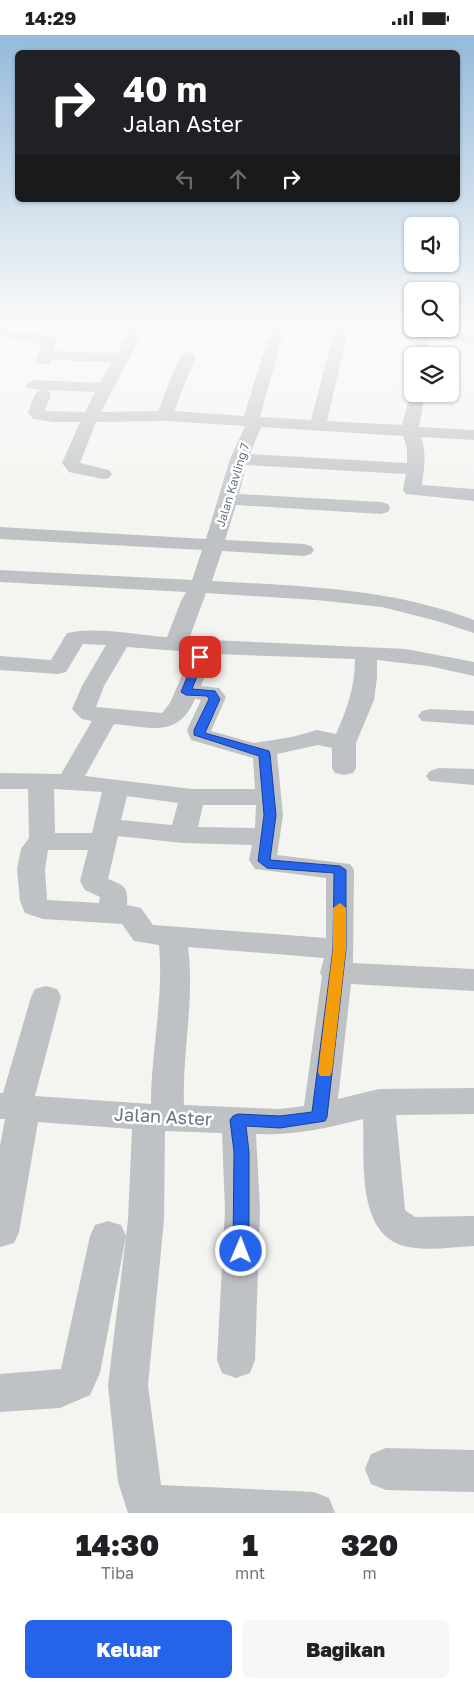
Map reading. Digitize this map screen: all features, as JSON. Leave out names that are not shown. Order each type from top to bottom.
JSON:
[{"type":"street","points":[[45,395],[36,396],[36,412],[39,415],[90,417],[164,416],[474,435]]},
{"type":"street","points":[[101,395],[71,463],[75,468],[103,474]]},
{"type":"street","points":[[164,416],[172,395]]},
{"type":"street","name":"Jalan Kavling 7","points":[[176,644],[191,601],[200,587],[229,499],[239,459],[254,424],[251,420],[258,395]]},
{"type":"street","points":[[318,424],[325,395]]},
{"type":"street","points":[[415,402],[410,430],[416,448],[416,469],[412,490],[474,495]]},
{"type":"street","points":[[239,459],[416,469]]},
{"type":"street","points":[[229,499],[381,508]]},
{"type":"street","points":[[0,533],[304,550]]},
{"type":"street","points":[[0,576],[316,594],[388,603],[441,615],[474,627]]},
{"type":"street","points":[[0,663],[58,667],[75,638],[84,637],[205,647],[416,657],[453,663],[474,669]]},
{"type":"street","points":[[121,639],[93,686],[84,709],[90,714],[159,721],[168,720],[175,715],[205,647]]},
{"type":"street","points":[[344,768],[344,743],[362,700],[366,678],[366,654]]},
{"type":"street","points":[[186,692],[211,693],[214,697],[199,730],[200,735],[265,754],[270,815],[263,860],[267,864],[340,870],[338,961],[319,1117]]},
{"type":"street","points":[[68,784],[94,735],[107,716]]},
{"type":"street","points":[[430,716],[474,718]]},
{"type":"street","points":[[256,750],[317,737],[344,743]]},
{"type":"street","points":[[440,776],[474,777]]},
{"type":"street","points":[[0,781],[41,781],[116,787],[156,795],[269,797]]},
{"type":"street","points":[[41,781],[42,841]]},
{"type":"street","points":[[112,913],[114,892],[95,884],[94,881],[116,787]]},
{"type":"street","points":[[143,830],[156,795]]},
{"type":"street","points":[[183,835],[192,797]]},
{"type":"street","points":[[266,837],[183,835],[143,830],[42,841],[33,850],[31,873],[32,900],[35,906],[44,909],[131,915],[144,934],[172,936],[474,980]]},
{"type":"street","points":[[172,936],[176,969],[167,1071],[146,1220],[128,1385],[139,1482],[144,1500],[160,1506],[314,1513]]},
{"type":"street","points":[[0,1232],[14,1107],[46,997]]},
{"type":"street","name":"Jalan Aster","points":[[14,1107],[159,1118],[280,1122],[319,1117],[379,1102],[474,1101]]},
{"type":"street","points":[[379,1102],[385,1201],[390,1219],[409,1232],[474,1231]]},
{"type":"street","points":[[236,1360],[242,1179],[242,1152],[238,1120]]},
{"type":"street","points":[[0,1393],[60,1389],[76,1382],[80,1373],[108,1236]]},
{"type":"street","points":[[386,1469],[474,1471]]},
{"type":"slow traffic","points":[[325,1072],[335,973],[340,949],[340,908]]},
{"type":"route","points":[[200,657],[186,692],[211,693],[215,699],[199,730],[199,734],[265,754],[270,815],[263,860],[267,864],[340,870],[340,949],[335,973],[319,1117],[280,1122],[238,1120],[242,1152],[241,1251]]}]
